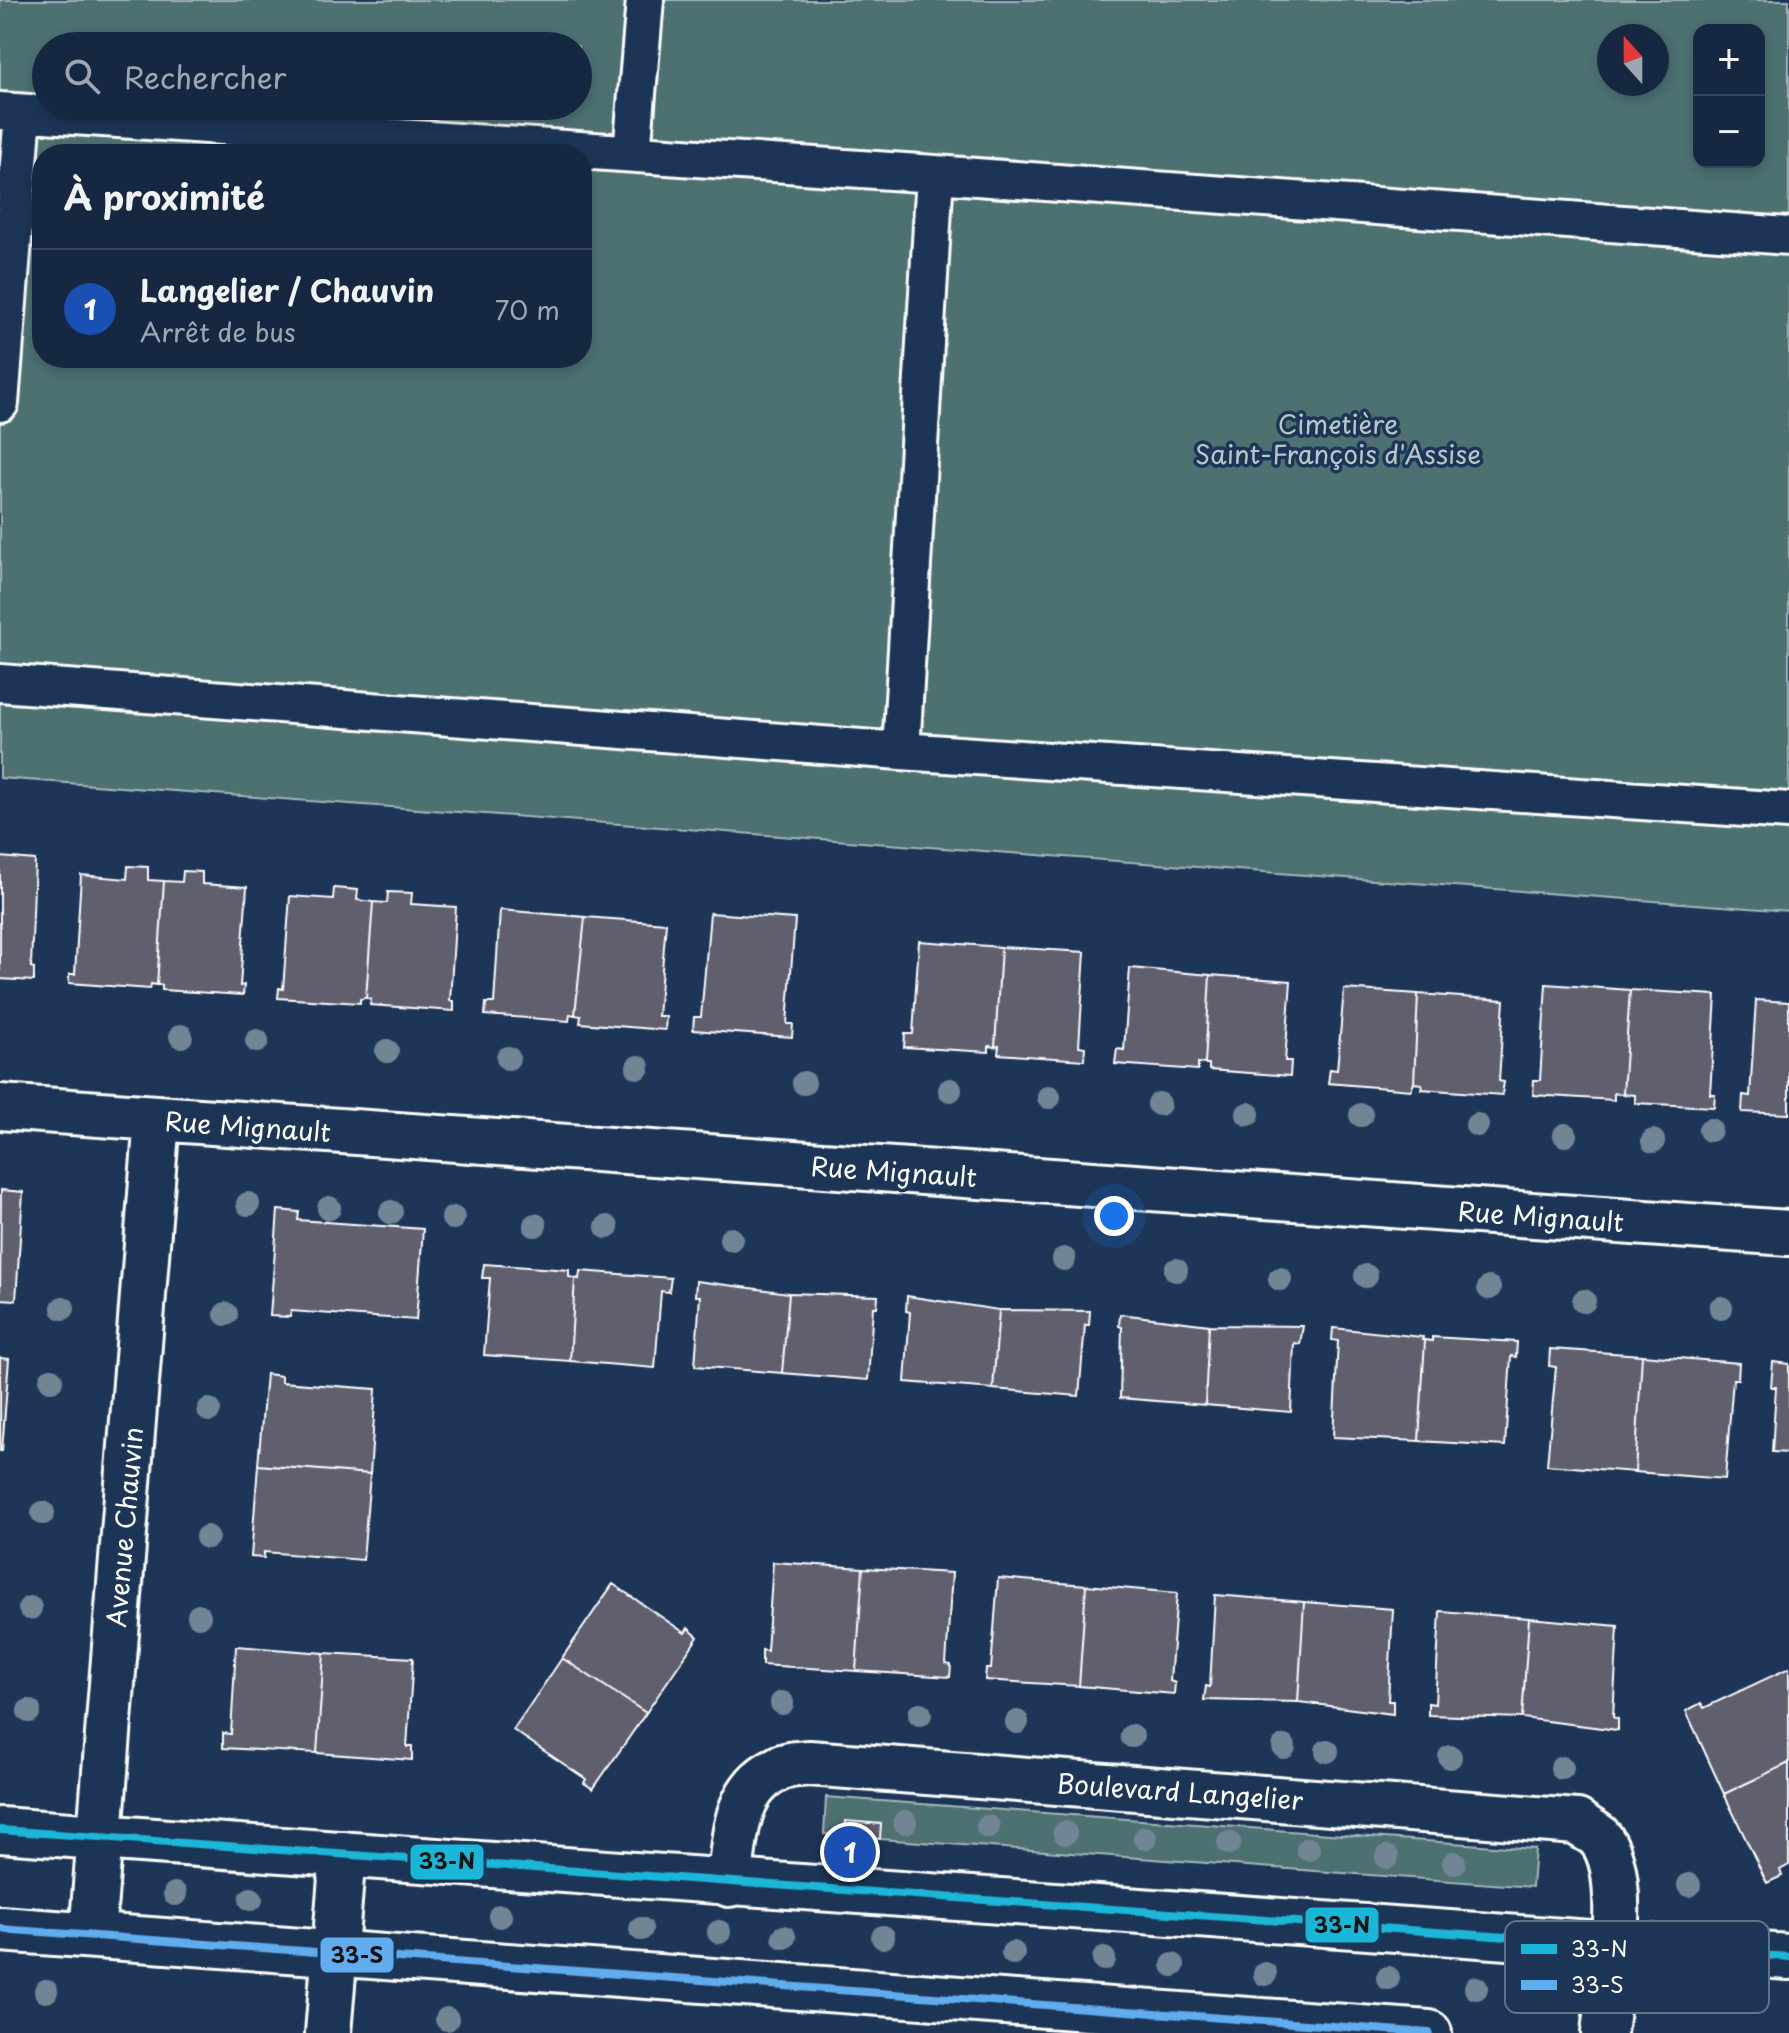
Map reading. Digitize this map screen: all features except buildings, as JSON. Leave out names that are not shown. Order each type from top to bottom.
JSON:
[{"type":"street","name":"Rue Mignault","points":[[0,1107],[1789,1233]]},
{"type":"street","name":"Avenue Chauvin","points":[[92,1935],[157,1119]]},
{"type":"street","name":"Boulevard Langelier","points":[[729,1884],[737,1827],[749,1789],[781,1767],[809,1763],[1577,1822],[1598,1837],[1611,1860],[1617,1891],[1615,1921]]},
{"type":"street","points":[[0,1830],[1505,1938]]},
{"type":"street","points":[[328,2033],[343,1854]]},
{"type":"street","points":[[0,1929],[1429,2033]]},
{"type":"street","points":[[1769,1956],[1789,1957]]},
{"type":"street","name":"Boulevard Langelier","points":[[1604,2033],[1606,2013]]},
{"type":"lane","points":[[632,153],[645,0]]},
{"type":"lane","points":[[0,403],[11,112],[32,113]]},
{"type":"lane","points":[[132,120],[496,144]]},
{"type":"lane","points":[[592,150],[1789,236]]},
{"type":"lane","points":[[901,751],[935,174]]},
{"type":"lane","points":[[0,683],[901,751],[1789,811]]},
{"type":"green space","name":"Cimetière Saint-François d'Assise","points":[[0,0],[1789,0],[1789,911],[0,778]]},
{"type":"green space","points":[[826,1797],[1535,1849],[1532,1887],[880,1839],[846,1821],[845,1836],[824,1834]]},
{"type":"transit line","name":"33-N","points":[[0,1830],[1505,1937]]},
{"type":"transit line","name":"33-S","points":[[0,1929],[1429,2033]]},
{"type":"transit line","name":"33-N","points":[[1769,1956],[1789,1957]]},
{"type":"place","name":"Langelier / Chauvin","points":[[850,1852]]}]
